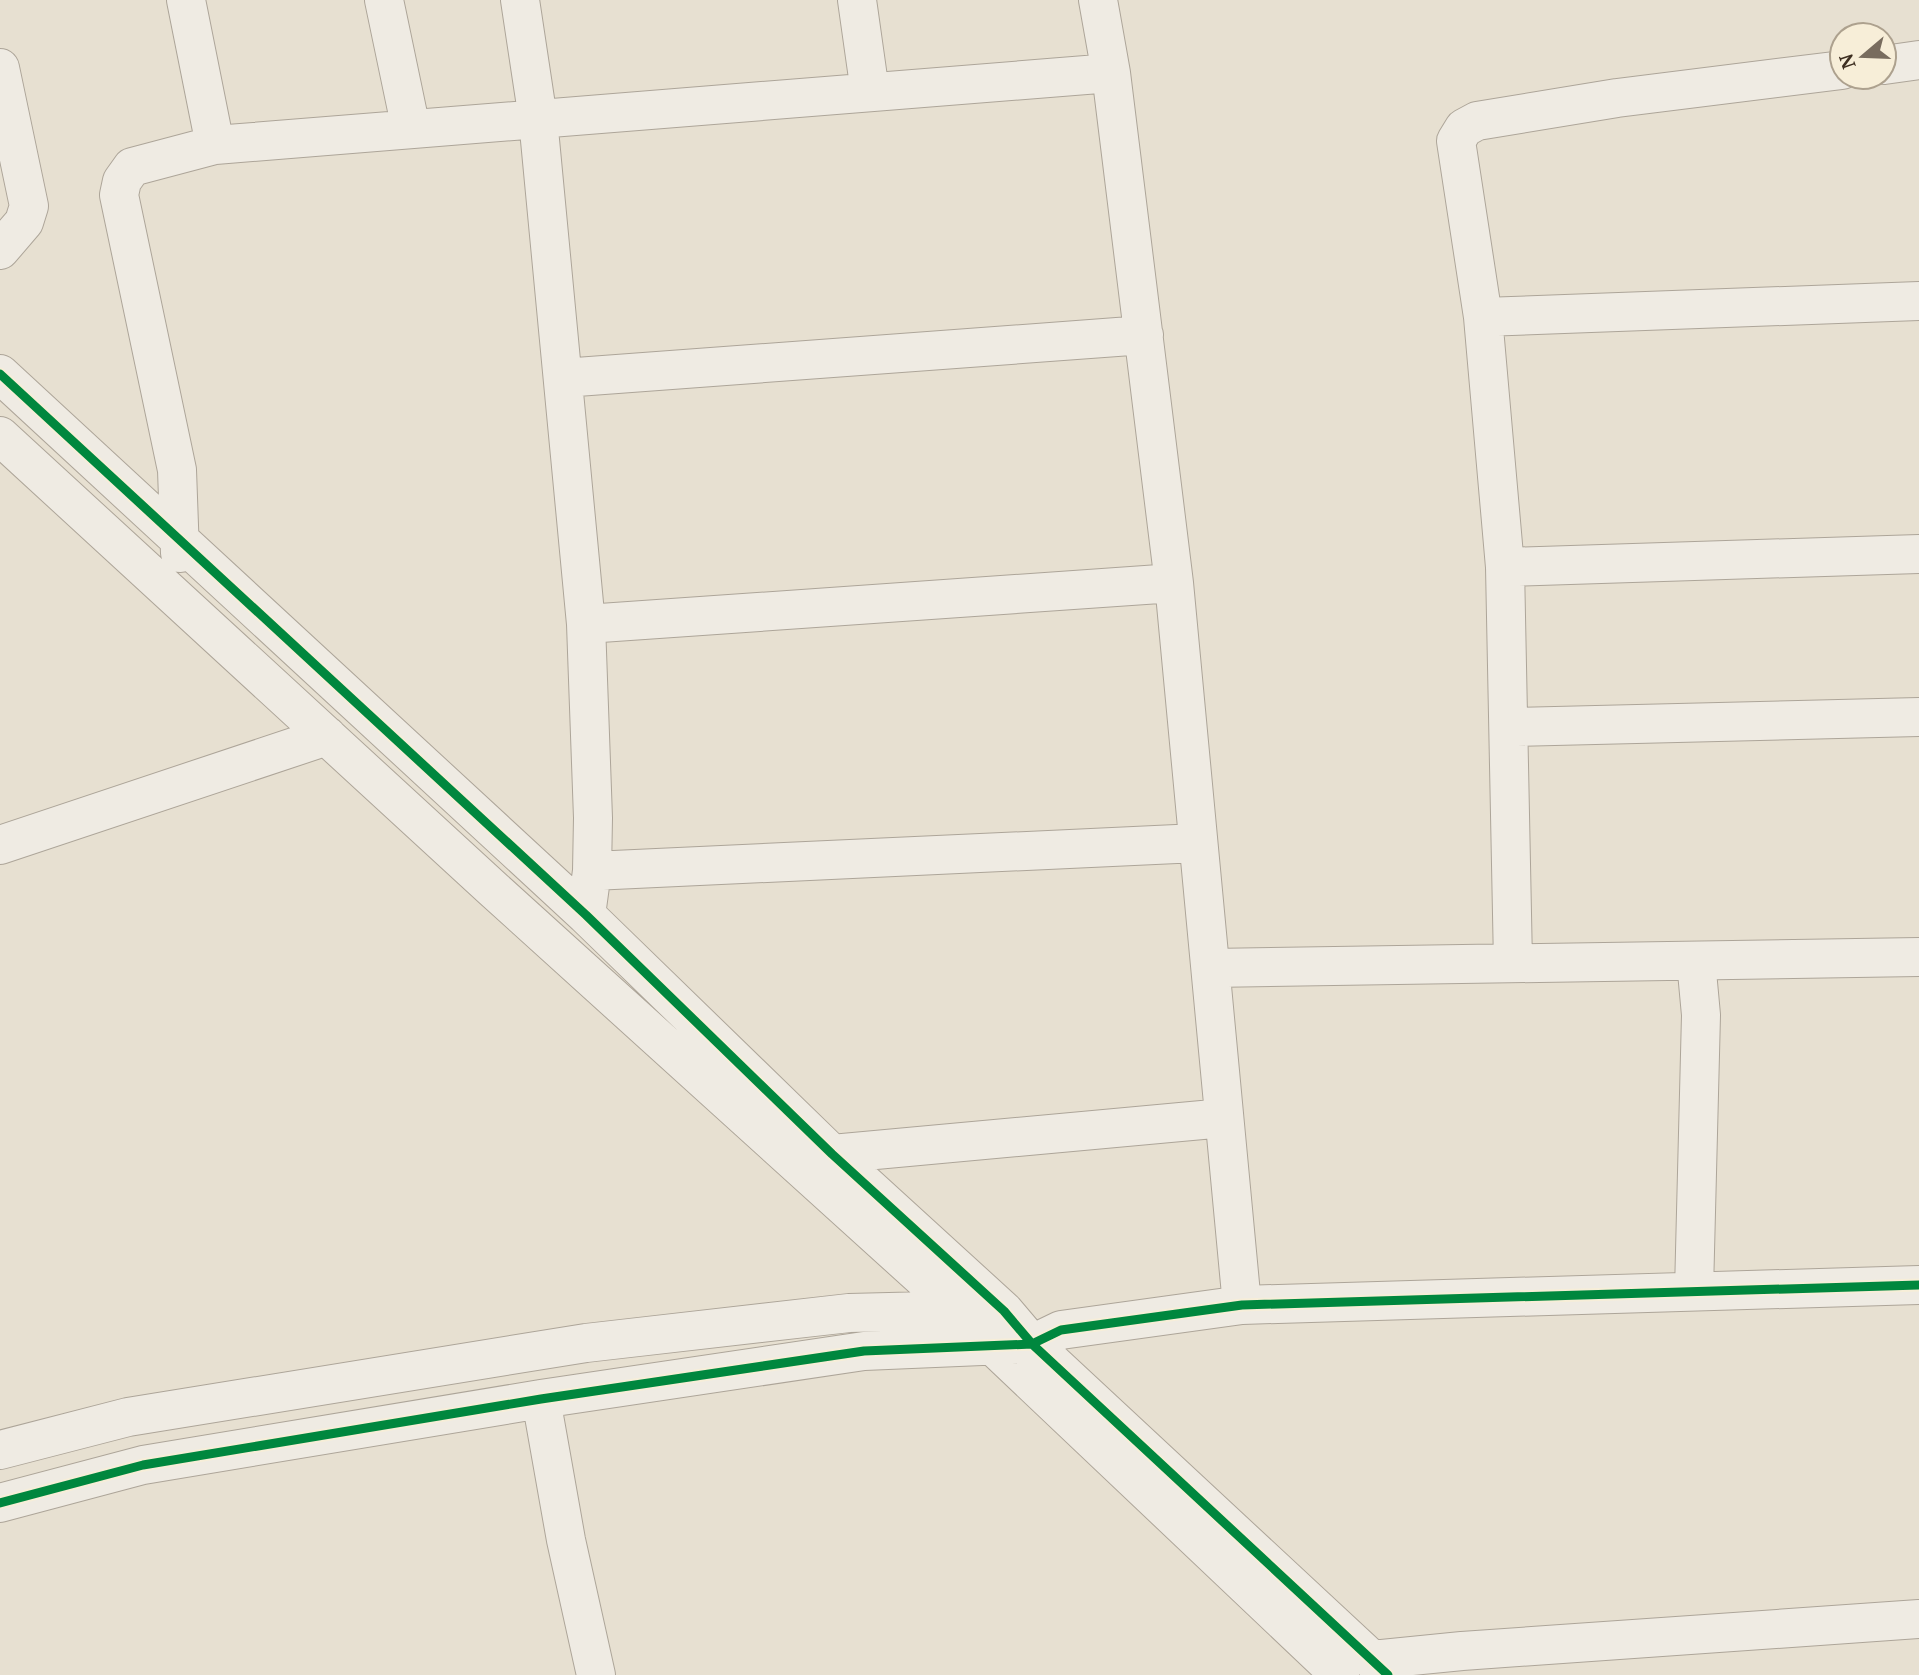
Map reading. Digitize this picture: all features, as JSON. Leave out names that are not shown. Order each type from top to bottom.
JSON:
[{"type":"street","points":[[186,0],[215,145]]},
{"type":"street","points":[[384,0],[411,129]]},
{"type":"street","points":[[520,0],[538,119],[586,624],[593,818],[592,871],[586,915]]},
{"type":"street","points":[[857,0],[870,92]]},
{"type":"street","points":[[1098,0],[1111,73],[1174,583],[1242,1305]]},
{"type":"street","points":[[1898,63],[1919,60]]},
{"type":"street","points":[[0,68],[30,206],[24,222],[0,250]]},
{"type":"street","points":[[1513,963],[1505,567],[1483,317],[1456,141],[1464,128],[1477,121],[1617,98],[1828,72]]},
{"type":"street","points":[[177,597],[181,540],[177,470],[119,195],[122,181],[132,167],[215,145],[1111,73]]},
{"type":"street","points":[[1483,317],[1919,301]]},
{"type":"street","points":[[563,378],[1143,335]]},
{"type":"street","points":[[0,374],[586,915],[832,1154],[998,1328],[1367,1670]]},
{"type":"street","points":[[0,436],[958,1310],[998,1328],[1046,1337],[1242,1305],[1919,1285]]},
{"type":"street","points":[[1505,567],[1919,554]]},
{"type":"street","points":[[586,624],[1174,583]]},
{"type":"street","points":[[1509,727],[1919,717]]},
{"type":"street","points":[[0,845],[327,736]]},
{"type":"street","points":[[592,871],[1198,843]]},
{"type":"street","points":[[1211,968],[1919,957]]},
{"type":"street","points":[[1694,1291],[1700,1015],[1696,961]]},
{"type":"street","points":[[832,1154],[1224,1118]]},
{"type":"street","points":[[0,1450],[128,1417],[586,1343],[849,1313],[958,1310]]},
{"type":"street","points":[[0,1503],[143,1465],[541,1399],[864,1351],[998,1328]]},
{"type":"street","points":[[1046,1337],[1367,1670]]},
{"type":"street","points":[[541,1399],[566,1540],[596,1675]]},
{"type":"street","points":[[1367,1670],[1462,1651],[1919,1619]]},
{"type":"cycle path","points":[[0,374],[586,915],[832,1154],[1004,1311],[1032,1344],[1388,1675]]},
{"type":"cycle path","points":[[0,1503],[143,1465],[541,1399],[864,1351],[1032,1344],[1061,1330],[1242,1305],[1919,1285]]}]
